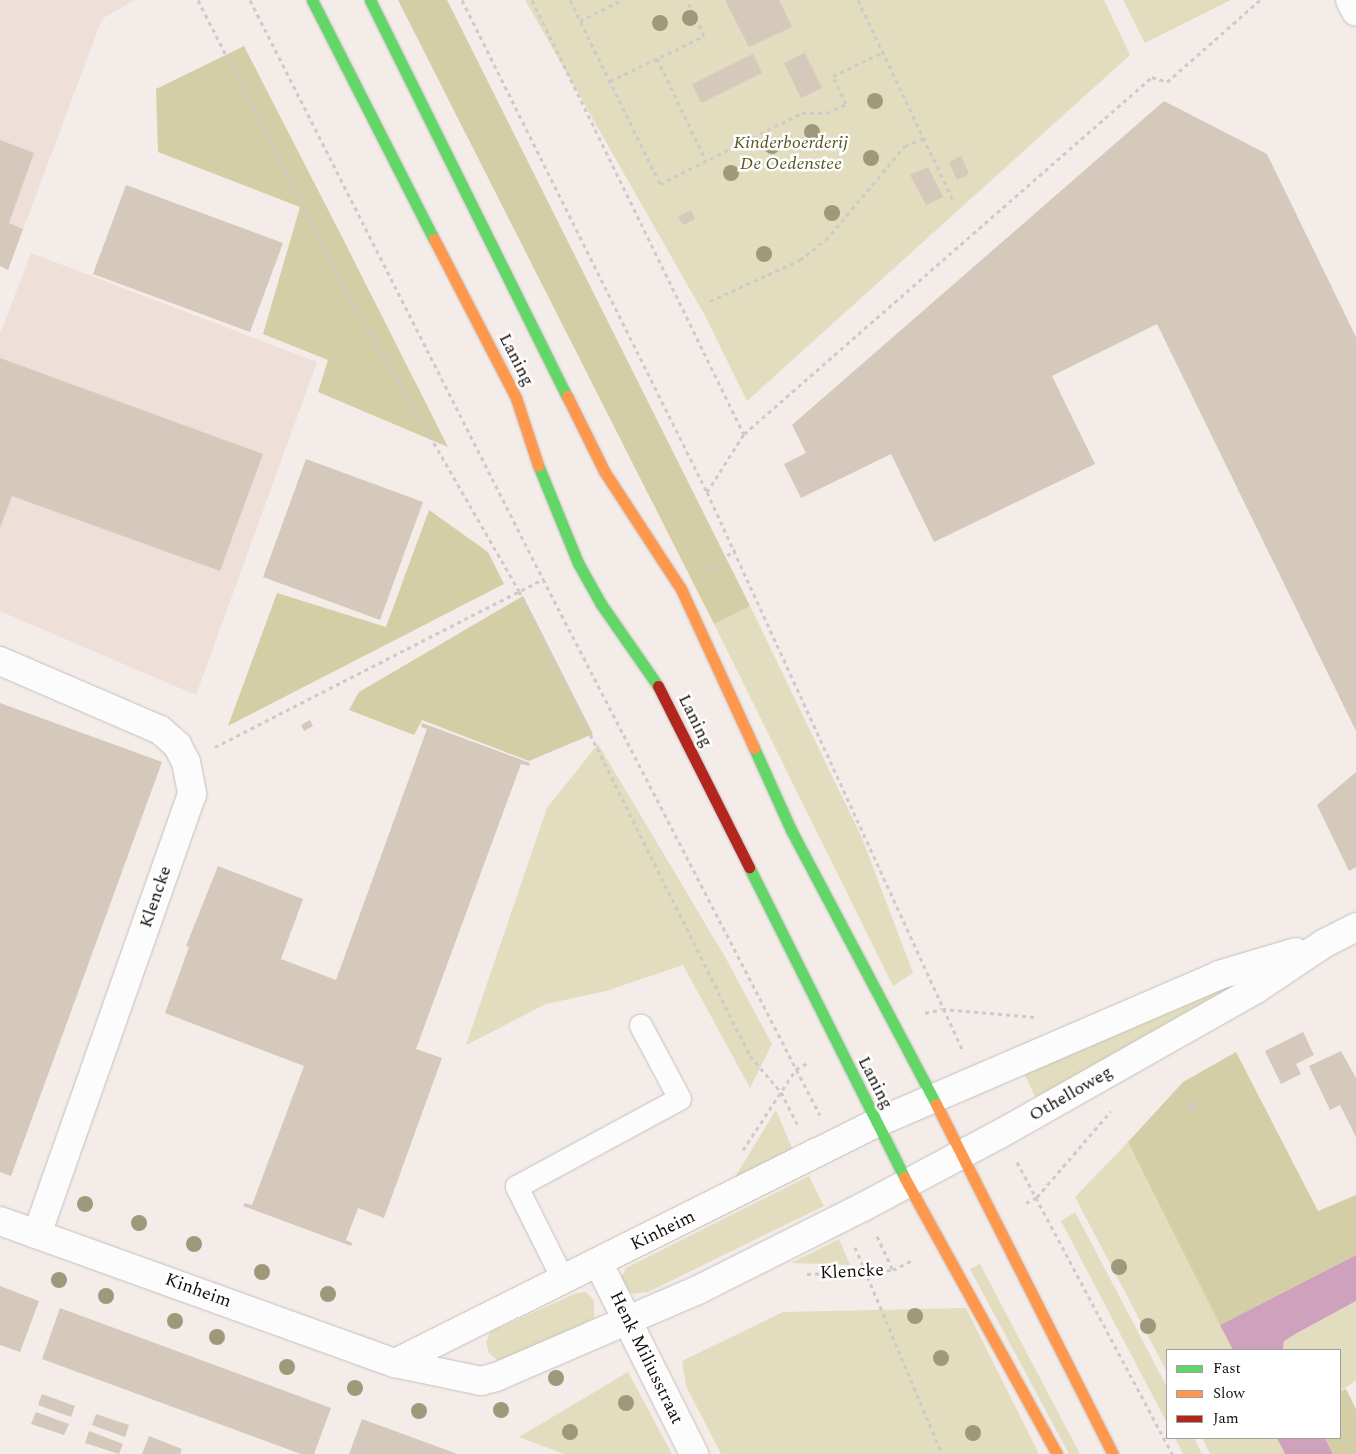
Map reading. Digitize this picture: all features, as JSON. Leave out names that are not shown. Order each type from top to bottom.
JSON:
[{"type":"main road","name":"Laning","points":[[312,0],[516,398],[547,493],[578,563],[601,604],[654,679],[906,1183],[1057,1454]]},
{"type":"main road","name":"Laning","points":[[370,0],[604,472],[681,589],[791,830],[960,1155],[996,1220],[1113,1454]]},
{"type":"street","points":[[1350,0],[1356,12]]},
{"type":"street","name":"Klencke","points":[[0,661],[160,730],[177,745],[186,762],[192,794],[115,1020],[37,1234]]},
{"type":"street","name":"Othelloweg","points":[[960,1155],[1256,989],[1324,943],[1356,927]]},
{"type":"street","name":"Othelloweg","points":[[931,1098],[1219,975],[1324,943]]},
{"type":"street","name":"Kinheim","points":[[395,1363],[876,1123],[931,1098]]},
{"type":"street","points":[[906,1183],[960,1155]]},
{"type":"street","name":"Kinheim","points":[[0,1220],[395,1363],[481,1381],[496,1378],[705,1287],[906,1183]]},
{"type":"street","name":"Henk Miliusstraat","points":[[598,1262],[694,1454]]},
{"type":"lane","points":[[563,1279],[517,1187],[680,1099],[642,1026]]},
{"type":"path","points":[[198,0],[346,290],[518,592],[750,1056],[781,1092],[823,1150]]},
{"type":"path","points":[[250,0],[542,579],[796,1069],[823,1150]]},
{"type":"path","points":[[462,0],[708,492],[942,1009],[976,1078]]},
{"type":"path","points":[[532,0],[744,434]]},
{"type":"path","points":[[570,0],[660,184],[802,113],[827,113],[846,104],[833,76],[883,52]]},
{"type":"path","points":[[580,21],[622,0]]},
{"type":"path","points":[[610,81],[704,36],[687,0]]},
{"type":"path","points":[[858,0],[953,200]]},
{"type":"path","points":[[708,492],[744,434],[1152,77],[1167,82],[1260,0]]},
{"type":"path","points":[[657,58],[706,161]]},
{"type":"path","points":[[710,301],[800,260],[826,240],[905,146],[924,138]]},
{"type":"path","points":[[186,762],[542,579]]},
{"type":"path","points":[[892,1022],[942,1009],[1043,1018]]},
{"type":"path","points":[[741,1154],[796,1069],[837,1047]]},
{"type":"path","name":"Othelloweg","points":[[1037,1197],[1117,1104]]},
{"type":"path","points":[[1000,1134],[1037,1197],[1172,1454]]},
{"type":"path","points":[[842,1217],[942,1454]]},
{"type":"path","name":"Klencke","points":[[801,1274],[893,1270],[942,1247]]},
{"type":"shaded area","points":[[0,0],[134,0],[102,19],[8,270],[0,266]]},
{"type":"shaded area","points":[[398,0],[447,0],[750,606],[714,624]]},
{"type":"shaded area","points":[[244,46],[448,447],[318,392],[328,360],[263,334],[300,207],[158,152],[156,89]]},
{"type":"shaded area","points":[[31,253],[317,362],[196,695],[0,611],[0,334]]},
{"type":"shaded area","points":[[429,510],[488,552],[504,584],[228,726],[277,593],[386,627]]},
{"type":"shaded area","points":[[523,596],[593,734],[529,761],[422,720],[414,735],[349,710],[359,692]]},
{"type":"shaded area","points":[[1236,1052],[1318,1211],[1356,1195],[1356,1255],[1220,1325],[1128,1142],[1183,1082]]},
{"type":"shaded area","points":[[1356,1255],[1356,1301],[1284,1341],[1283,1349],[1232,1349],[1220,1325]]},
{"type":"shaded area","points":[[1346,1389],[1356,1409],[1356,1454],[1333,1454],[1326,1439],[1341,1439],[1341,1392]]},
{"type":"shaded area","points":[[1278,1439],[1326,1439],[1333,1454],[1285,1454]]},
{"type":"green space","name":"Kinderboerderij De Oedenstee","points":[[525,0],[1104,0],[1130,55],[747,401],[704,314]]},
{"type":"green space","points":[[1123,0],[1231,0],[1145,43]]},
{"type":"green space","points":[[750,606],[862,838],[913,973],[893,986],[714,624]]},
{"type":"green space","points":[[598,744],[724,955],[772,1044],[750,1088],[683,965],[606,991],[546,1004],[466,1045],[547,808]]},
{"type":"green space","points":[[1239,980],[1243,987],[1038,1103],[1024,1073]]},
{"type":"green space","points":[[776,1110],[792,1148],[739,1182],[735,1177]]},
{"type":"green space","points":[[1128,1142],[1232,1349],[1166,1349],[1166,1370],[1075,1197]]},
{"type":"green space","points":[[809,1176],[824,1206],[648,1292],[633,1294],[628,1290],[621,1278],[626,1268]]},
{"type":"green space","points":[[1075,1212],[1166,1385],[1166,1421],[1061,1221]]},
{"type":"green space","points":[[839,1239],[850,1265],[791,1263]]},
{"type":"green space","points":[[980,1264],[1080,1454],[1069,1454],[970,1269]]},
{"type":"green space","points":[[586,1292],[594,1300],[594,1318],[506,1362],[497,1360],[489,1353],[486,1342],[490,1332],[577,1293]]},
{"type":"green space","points":[[1356,1301],[1356,1380],[1341,1391],[1341,1349],[1283,1349],[1284,1341]]},
{"type":"green space","points":[[966,1308],[1039,1454],[721,1454],[686,1386],[682,1361],[783,1312]]},
{"type":"green space","points":[[628,1372],[672,1454],[564,1454],[519,1437]]},
{"type":"green space","points":[[1176,1439],[1194,1439],[1202,1454],[1183,1454]]},
{"type":"green space","points":[[1202,1439],[1278,1439],[1285,1454],[1210,1454]]},
{"type":"building","points":[[725,0],[779,0],[792,27],[749,47]]},
{"type":"building","points":[[805,53],[822,88],[801,98],[784,63]]},
{"type":"building","points":[[753,54],[762,73],[701,103],[692,84]]},
{"type":"building","points":[[1164,101],[1267,154],[1356,337],[1356,731],[1157,324],[1052,376],[1095,464],[934,542],[891,454],[801,498],[784,464],[806,453],[792,425]]},
{"type":"building","points":[[0,140],[34,153],[9,223],[23,229],[8,270],[0,266]]},
{"type":"building","points":[[961,156],[969,174],[957,180],[949,162]]},
{"type":"building","points":[[928,167],[943,197],[926,205],[910,175]]},
{"type":"building","points":[[126,185],[283,243],[250,332],[93,274]]},
{"type":"building","points":[[691,210],[695,219],[683,225],[678,217]]},
{"type":"building","points":[[0,358],[263,454],[220,571],[12,496],[0,528]]},
{"type":"building","points":[[306,459],[423,502],[380,620],[263,577]]},
{"type":"building","points":[[0,703],[162,762],[11,1176],[0,1172]]},
{"type":"building","points":[[310,720],[313,726],[304,731],[301,725]]},
{"type":"building","points":[[422,723],[530,763],[529,766],[521,764],[416,1049],[442,1058],[384,1218],[358,1208],[346,1240],[352,1243],[351,1246],[243,1206],[245,1203],[252,1205],[304,1066],[165,1013],[189,947],[186,946],[218,866],[303,899],[281,959],[336,980],[427,729],[421,727]]},
{"type":"building","points":[[1356,772],[1356,867],[1349,871],[1317,805]]},
{"type":"building","points":[[1303,1032],[1314,1055],[1296,1064],[1301,1074],[1281,1084],[1265,1051]]},
{"type":"building","points":[[1341,1051],[1356,1078],[1356,1137],[1340,1105],[1330,1110],[1309,1066]]},
{"type":"building","points":[[1193,1100],[1197,1108],[1189,1112],[1185,1104]]},
{"type":"building","points":[[0,1286],[39,1301],[20,1352],[0,1345]]},
{"type":"building","points":[[60,1308],[331,1408],[314,1454],[301,1454],[42,1359]]},
{"type":"building","points":[[42,1394],[75,1406],[71,1417],[38,1405]]},
{"type":"building","points":[[36,1412],[69,1424],[64,1435],[31,1424]]},
{"type":"building","points":[[96,1414],[129,1425],[125,1437],[92,1425]]},
{"type":"building","points":[[362,1419],[444,1449],[457,1454],[349,1454]]},
{"type":"building","points":[[89,1431],[123,1444],[119,1454],[85,1443]]},
{"type":"building","points":[[149,1436],[182,1449],[180,1454],[142,1454]]},
{"type":"traffic: fast","points":[[312,0],[434,239]]},
{"type":"traffic: fast","points":[[370,0],[567,396]]},
{"type":"traffic: fast","points":[[538,465],[578,563],[601,604],[658,686]]},
{"type":"traffic: fast","points":[[754,748],[791,830],[936,1104]]},
{"type":"traffic: fast","points":[[749,867],[904,1177]]},
{"type":"traffic: slow","points":[[434,239],[516,398],[538,465]]},
{"type":"traffic: slow","points":[[567,396],[604,471],[681,589],[754,748]]},
{"type":"traffic: slow","points":[[936,1104],[1113,1454]]},
{"type":"traffic: slow","points":[[904,1177],[1057,1454]]},
{"type":"traffic: jam","points":[[658,686],[749,867]]}]
